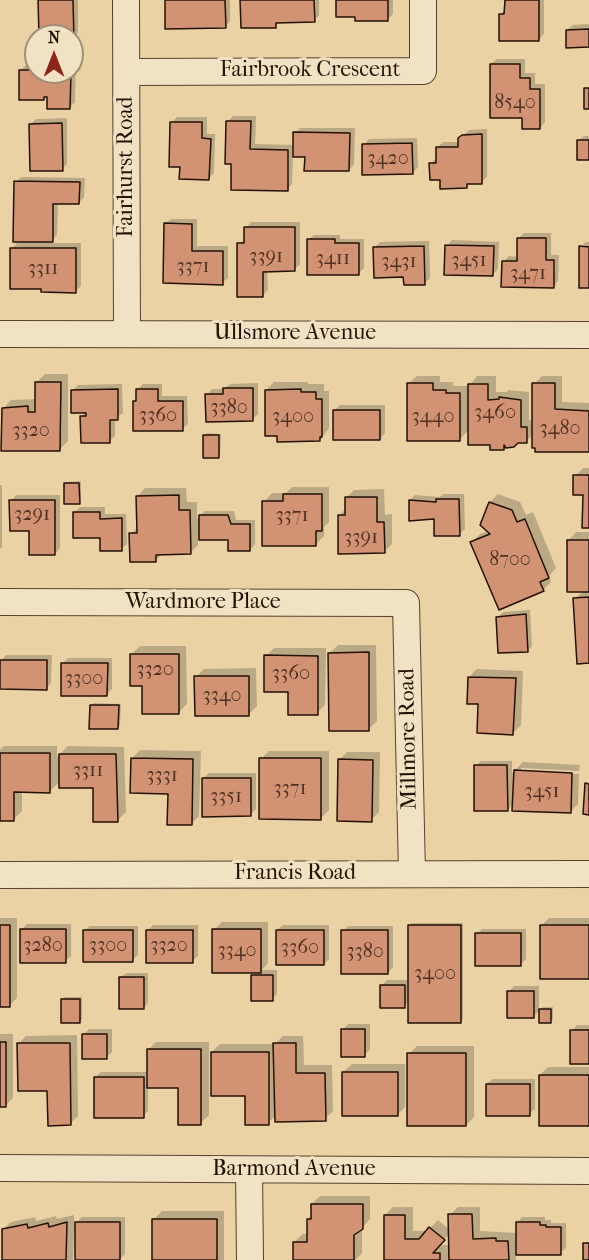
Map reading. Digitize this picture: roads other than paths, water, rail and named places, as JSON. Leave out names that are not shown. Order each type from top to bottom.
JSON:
[{"type":"street","name":"Fairhurst Road","points":[[126,0],[127,334]]},
{"type":"street","name":"Fairbrook Crescent","points":[[127,72],[423,71],[423,0]]},
{"type":"street","name":"Ullsmore Avenue","points":[[0,334],[589,335]]},
{"type":"street","name":"Wardmore Place","points":[[0,602],[406,603]]},
{"type":"street","name":"Millmore Road","points":[[406,603],[412,874]]},
{"type":"street","name":"Francis Road","points":[[0,875],[589,874]]},
{"type":"street","name":"Barmond Avenue","points":[[0,1168],[589,1171]]},
{"type":"street","points":[[249,1170],[250,1260]]}]
